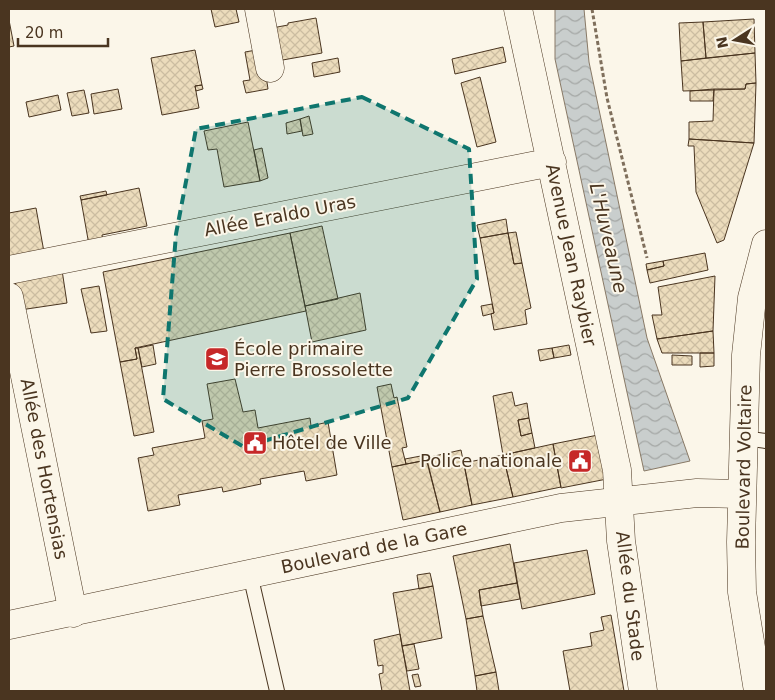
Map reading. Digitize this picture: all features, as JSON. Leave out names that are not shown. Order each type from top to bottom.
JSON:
[{"type":"street","points":[[260,9],[270,68]]},
{"type":"street","name":"Avenue Jean Raybier","points":[[518,9],[617,470],[620,501]]},
{"type":"street","name":"Allée Eraldo Uras","points":[[9,270],[552,162]]},
{"type":"street","name":"Boulevard Voltaire","points":[[758,691],[742,592],[742,494],[755,439],[746,355],[752,298],[766,244]]},
{"type":"street","name":"Allée des Hortensias","points":[[9,297],[72,613]]},
{"type":"street","name":"Boulevard de la Gare","points":[[9,625],[561,508],[697,493],[742,494]]},
{"type":"street","name":"Allée du Stade","points":[[620,501],[624,561],[643,691]]},
{"type":"lane","points":[[250,574],[278,691]]},
{"type":"path","points":[[592,9],[607,98],[647,258]]},
{"type":"highlighted area","points":[[362,97],[469,149],[477,279],[408,398],[244,447],[163,399],[176,234],[196,129]]},
{"type":"water","name":"L'Huveaune","points":[[555,9],[584,9],[589,62],[647,338],[690,461],[644,471],[555,59]]},
{"type":"building","points":[[211,9],[236,9],[239,22],[215,27]]},
{"type":"building","points":[[316,18],[322,53],[277,61],[272,28]]},
{"type":"building","points":[[754,19],[755,53],[706,58],[703,22]]},
{"type":"building","points":[[9,20],[14,46],[9,47]]},
{"type":"building","points":[[703,22],[706,58],[681,61],[679,23]]},
{"type":"building","points":[[503,47],[506,62],[455,74],[452,59]]},
{"type":"building","points":[[262,49],[268,89],[246,93],[243,81],[250,80],[245,52]]},
{"type":"building","points":[[195,50],[202,85],[195,86],[199,108],[162,115],[151,58]]},
{"type":"building","points":[[755,53],[756,83],[746,84],[745,89],[683,91],[681,61]]},
{"type":"building","points":[[338,58],[340,72],[314,77],[312,63]]},
{"type":"building","points":[[480,77],[496,142],[477,147],[461,83]]},
{"type":"building","points":[[756,83],[754,143],[689,139],[689,122],[713,121],[714,89],[745,89],[746,84]]},
{"type":"building","points":[[202,85],[203,89],[196,91],[195,86]]},
{"type":"building","points":[[118,89],[122,109],[94,114],[91,94]]},
{"type":"building","points":[[714,89],[713,101],[690,101],[690,91]]},
{"type":"building","points":[[84,90],[89,113],[72,116],[67,93]]},
{"type":"building","points":[[58,95],[61,110],[29,117],[26,102]]},
{"type":"building","points":[[309,116],[313,134],[303,136],[300,119]]},
{"type":"building","points":[[300,119],[302,131],[287,134],[286,123]]},
{"type":"building","points":[[248,122],[260,181],[224,187],[217,149],[208,150],[204,131]]},
{"type":"building","points":[[689,139],[754,143],[724,240],[717,243],[696,192],[694,146],[688,146]]},
{"type":"building","points":[[262,148],[268,178],[260,181],[254,150]]},
{"type":"building","points":[[139,188],[147,226],[102,235],[103,243],[89,245],[81,200]]},
{"type":"building","points":[[106,191],[107,195],[81,200],[80,196]]},
{"type":"building","points":[[36,208],[44,252],[9,258],[9,213]]},
{"type":"building","points":[[506,219],[508,233],[480,238],[477,225]]},
{"type":"building","points":[[322,226],[338,299],[305,306],[290,233]]},
{"type":"building","points":[[516,232],[522,263],[514,264],[508,233]]},
{"type":"building","points":[[290,233],[306,311],[135,348],[137,359],[120,362],[103,272]]},
{"type":"building","points":[[508,233],[514,264],[522,263],[531,308],[525,310],[527,324],[494,330],[491,314],[494,313],[480,238]]},
{"type":"building","points":[[705,253],[708,270],[650,283],[647,270],[664,266],[663,261]]},
{"type":"building","points":[[663,261],[664,266],[647,270],[646,264]]},
{"type":"building","points":[[62,270],[67,303],[20,310],[15,280]]},
{"type":"building","points":[[715,276],[713,331],[657,339],[652,315],[662,315],[658,287]]},
{"type":"building","points":[[99,286],[107,331],[91,333],[81,289]]},
{"type":"building","points":[[360,293],[366,330],[312,342],[305,306]]},
{"type":"building","points":[[492,304],[494,313],[483,316],[481,306]]},
{"type":"building","points":[[713,331],[714,353],[662,353],[657,339]]},
{"type":"building","points":[[153,345],[156,364],[142,367],[138,348]]},
{"type":"building","points":[[569,345],[571,355],[554,358],[552,348]]},
{"type":"building","points":[[135,348],[138,348],[154,432],[134,436],[120,362],[137,359]]},
{"type":"building","points":[[552,348],[554,358],[540,361],[538,350]]},
{"type":"building","points":[[700,353],[714,353],[714,366],[700,367]]},
{"type":"building","points":[[672,355],[692,356],[692,365],[672,365]]},
{"type":"building","name":"Hôtel de Ville","points":[[235,379],[243,412],[255,410],[258,428],[310,418],[311,426],[328,422],[337,475],[306,481],[304,471],[260,479],[261,484],[223,492],[222,487],[178,495],[180,505],[148,511],[138,458],[154,455],[152,448],[205,438],[202,421],[213,419],[207,384]]},
{"type":"building","points":[[391,384],[394,398],[397,397],[407,447],[402,448],[406,464],[392,467],[377,387]]},
{"type":"building","points":[[512,392],[515,406],[527,403],[529,418],[518,420],[521,436],[532,433],[535,448],[503,455],[493,396]]},
{"type":"building","points":[[529,418],[532,433],[521,436],[518,420]]},
{"type":"building","name":"Police nationale","points":[[598,435],[607,479],[561,488],[553,444]]},
{"type":"building","points":[[553,444],[561,487],[513,497],[503,455]]},
{"type":"building","points":[[461,450],[472,505],[440,512],[426,458]]},
{"type":"building","points":[[426,455],[427,460],[406,464],[405,459]]},
{"type":"building","points":[[503,455],[513,497],[472,505],[464,463]]},
{"type":"building","points":[[427,460],[440,512],[403,520],[392,467]]},
{"type":"building","points":[[510,544],[517,583],[479,590],[483,616],[466,619],[453,556]]},
{"type":"building","points":[[587,550],[595,594],[522,609],[514,563]]},
{"type":"building","points":[[430,573],[433,586],[419,589],[417,575]]},
{"type":"building","points":[[517,583],[520,599],[481,606],[479,590]]},
{"type":"building","points":[[433,586],[442,638],[402,646],[393,593]]},
{"type":"building","points":[[611,615],[624,691],[570,691],[563,651],[592,646],[590,633],[604,630],[601,617]]},
{"type":"building","points":[[483,616],[496,672],[475,676],[466,619]]},
{"type":"building","points":[[400,634],[410,691],[382,691],[379,674],[383,673],[383,665],[378,666],[374,640]]},
{"type":"building","points":[[414,644],[419,669],[407,671],[402,646]]},
{"type":"building","points":[[496,672],[499,691],[477,691],[475,676]]},
{"type":"building","points":[[418,674],[421,686],[415,687],[412,675]]},
{"type":"place","name":"École primaire Pierre Brossolette","points":[[217,359]]},
{"type":"place","name":"Hôtel de Ville","points":[[255,443]]},
{"type":"place","name":"Police nationale","points":[[580,461]]}]
